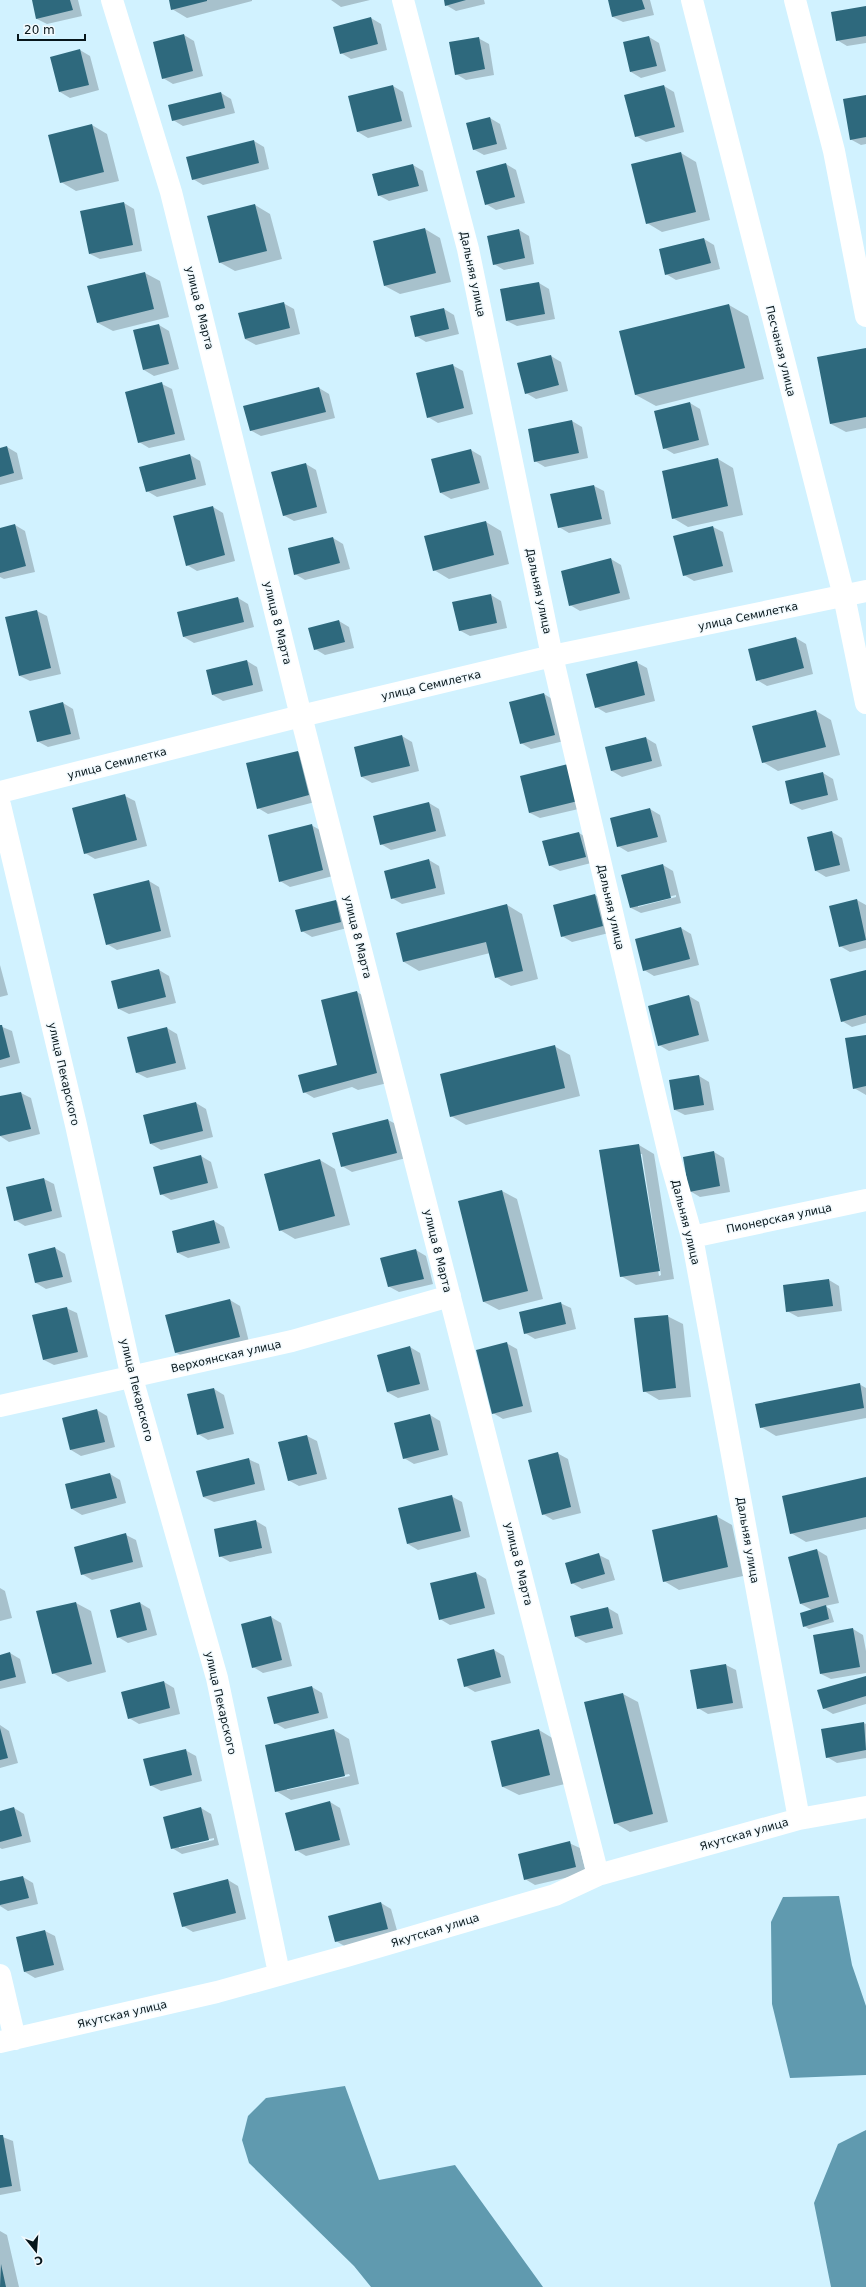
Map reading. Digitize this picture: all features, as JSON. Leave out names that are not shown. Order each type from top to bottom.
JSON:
[{"type":"street","name":"улица 8 Марта","points":[[112,0],[171,192],[301,716],[598,1875]]},
{"type":"street","name":"Дальняя улица","points":[[403,0],[468,249],[552,656],[670,1159],[692,1237],[799,1819]]},
{"type":"street","name":"Песчаная улица","points":[[692,0],[844,596],[866,703]]},
{"type":"street","points":[[795,0],[834,151],[866,316]]},
{"type":"street","name":"улица Семилетка","points":[[0,792],[301,716],[552,656],[866,591]]},
{"type":"street","name":"улица Пекарского","points":[[0,805],[76,1124],[132,1378],[217,1678],[279,1973]]},
{"type":"street","name":"Пионерская улица","points":[[692,1237],[866,1200]]},
{"type":"street","name":"Верхоянская улица","points":[[0,1406],[132,1378],[292,1341],[450,1296]]},
{"type":"street","name":"Якутская улица","points":[[7,2040],[217,1992],[279,1973],[347,1956],[555,1895],[598,1875],[799,1819],[866,1807]]},
{"type":"street","points":[[0,1975],[7,2040]]},
{"type":"water","points":[[839,1896],[852,1965],[866,2006],[866,2075],[790,2078],[772,2004],[771,1922],[783,1897]]},
{"type":"water","points":[[345,2086],[379,2180],[455,2165],[543,2287],[371,2287],[354,2266],[249,2163],[242,2140],[248,2116],[266,2098]]},
{"type":"water","points":[[866,2130],[866,2287],[831,2287],[814,2203],[838,2144]]},
{"type":"building","points":[[32,0],[70,0],[73,10],[36,19]]},
{"type":"building","points":[[169,0],[207,0],[207,1],[171,10]]},
{"type":"building","points":[[444,0],[466,0],[445,6]]},
{"type":"building","points":[[608,0],[642,0],[645,9],[612,17]]},
{"type":"building","points":[[866,6],[866,36],[836,41],[831,12]]},
{"type":"building","points":[[371,17],[378,44],[340,54],[333,27]]},
{"type":"building","points":[[184,34],[193,71],[162,79],[153,42]]},
{"type":"building","points":[[649,36],[657,66],[630,72],[623,42]]},
{"type":"building","points":[[479,37],[485,69],[455,75],[449,42]]},
{"type":"building","points":[[80,49],[89,85],[59,92],[50,57]]},
{"type":"building","points":[[393,85],[402,121],[357,132],[348,96]]},
{"type":"building","points":[[664,85],[675,127],[635,137],[624,95]]},
{"type":"building","points":[[221,92],[225,108],[172,121],[168,105]]},
{"type":"building","points":[[866,95],[866,137],[850,140],[843,99]]},
{"type":"building","points":[[490,117],[497,144],[473,150],[466,123]]},
{"type":"building","points":[[92,124],[104,172],[60,183],[48,135]]},
{"type":"building","points":[[254,140],[259,163],[192,180],[186,157]]},
{"type":"building","points":[[681,152],[696,212],[646,224],[631,164]]},
{"type":"building","points":[[506,163],[515,197],[485,205],[476,171]]},
{"type":"building","points":[[413,164],[419,186],[378,196],[372,174]]},
{"type":"building","points":[[124,202],[133,245],[89,254],[80,211]]},
{"type":"building","points":[[255,204],[267,251],[219,263],[207,216]]},
{"type":"building","points":[[425,228],[436,273],[384,286],[373,241]]},
{"type":"building","points":[[519,229],[525,258],[493,265],[487,236]]},
{"type":"building","points":[[704,238],[711,263],[665,275],[659,249]]},
{"type":"building","points":[[145,272],[154,309],[97,323],[87,286]]},
{"type":"building","points":[[539,282],[545,314],[506,321],[500,289]]},
{"type":"building","points":[[284,302],[290,328],[245,339],[238,313]]},
{"type":"building","points":[[729,304],[745,368],[635,395],[619,331]]},
{"type":"building","points":[[444,308],[449,329],[415,337],[410,316]]},
{"type":"building","points":[[159,324],[169,364],[143,370],[133,330]]},
{"type":"building","points":[[866,348],[866,417],[830,424],[817,357]]},
{"type":"building","points":[[551,355],[559,385],[525,394],[517,363]]},
{"type":"building","points":[[453,364],[464,408],[427,418],[416,373]]},
{"type":"building","points":[[162,382],[175,434],[138,443],[125,392]]},
{"type":"building","points":[[319,387],[326,412],[250,431],[243,406]]},
{"type":"building","points":[[690,402],[699,440],[663,449],[654,411]]},
{"type":"building","points":[[572,420],[579,453],[534,462],[528,429]]},
{"type":"building","points":[[7,446],[14,473],[0,477],[0,448]]},
{"type":"building","points":[[471,449],[480,483],[440,493],[431,459]]},
{"type":"building","points":[[190,454],[196,479],[146,492],[139,467]]},
{"type":"building","points":[[718,458],[728,506],[672,519],[662,471]]},
{"type":"building","points":[[306,463],[317,507],[283,516],[271,472]]},
{"type":"building","points":[[594,485],[602,519],[558,528],[550,494]]},
{"type":"building","points":[[213,506],[225,555],[186,566],[173,516]]},
{"type":"building","points":[[486,521],[494,555],[433,571],[424,536]]},
{"type":"building","points":[[15,524],[26,566],[0,573],[0,528]]},
{"type":"building","points":[[713,526],[723,566],[683,576],[673,536]]},
{"type":"building","points":[[333,537],[340,563],[294,575],[288,548]]},
{"type":"building","points":[[611,558],[620,593],[569,606],[561,571]]},
{"type":"building","points":[[491,594],[497,623],[459,631],[452,602]]},
{"type":"building","points":[[238,597],[244,622],[183,637],[177,612]]},
{"type":"building","points":[[37,610],[51,668],[19,676],[5,617]]},
{"type":"building","points":[[339,620],[345,642],[314,650],[308,628]]},
{"type":"building","points":[[796,637],[804,668],[756,681],[748,649]]},
{"type":"building","points":[[247,660],[253,685],[212,695],[206,670]]},
{"type":"building","points":[[637,661],[645,695],[595,708],[586,674]]},
{"type":"building","points":[[544,693],[555,735],[520,744],[509,702]]},
{"type":"building","points":[[63,702],[71,734],[37,742],[29,711]]},
{"type":"building","points":[[816,710],[826,747],[762,763],[752,726]]},
{"type":"building","points":[[402,735],[410,766],[361,777],[354,747]]},
{"type":"building","points":[[646,737],[652,761],[611,771],[605,747]]},
{"type":"building","points":[[298,751],[309,795],[257,809],[246,763]]},
{"type":"building","points":[[568,764],[578,801],[529,813],[520,776]]},
{"type":"building","points":[[823,772],[828,795],[790,804],[785,781]]},
{"type":"building","points":[[125,794],[137,840],[84,854],[72,808]]},
{"type":"building","points":[[429,802],[436,831],[380,845],[373,816]]},
{"type":"building","points":[[650,808],[658,837],[617,847],[610,818]]},
{"type":"building","points":[[312,824],[323,870],[279,882],[268,835]]},
{"type":"building","points":[[832,831],[840,865],[815,871],[807,837]]},
{"type":"building","points":[[579,832],[586,857],[549,866],[542,841]]},
{"type":"building","points":[[429,859],[436,888],[391,899],[384,871]]},
{"type":"building","points":[[663,864],[671,898],[630,908],[621,875]]},
{"type":"building","points":[[149,880],[161,931],[106,945],[93,894]]},
{"type":"building","points":[[595,894],[603,926],[561,937],[553,905]]},
{"type":"building","points":[[857,899],[866,940],[839,947],[829,906]]},
{"type":"building","points":[[336,900],[341,922],[301,932],[295,910]]},
{"type":"building","points":[[507,904],[523,971],[495,978],[486,942],[403,962],[396,933]]},
{"type":"building","points":[[681,927],[690,959],[643,971],[635,939]]},
{"type":"building","points":[[159,969],[166,997],[118,1009],[111,981]]},
{"type":"building","points":[[866,970],[866,1015],[841,1022],[830,979]]},
{"type":"building","points":[[357,991],[377,1073],[303,1093],[298,1075],[337,1065],[321,1000]]},
{"type":"building","points":[[689,995],[699,1035],[658,1046],[648,1006]]},
{"type":"building","points":[[0,1025],[2,1025],[10,1057],[0,1060]]},
{"type":"building","points":[[167,1027],[176,1063],[136,1073],[127,1037]]},
{"type":"building","points":[[866,1035],[866,1086],[853,1089],[845,1038]]},
{"type":"building","points":[[555,1045],[565,1088],[450,1117],[440,1074]]},
{"type":"building","points":[[699,1075],[704,1105],[674,1110],[669,1080]]},
{"type":"building","points":[[21,1092],[31,1129],[0,1136],[0,1096]]},
{"type":"building","points":[[196,1102],[203,1131],[150,1144],[143,1115]]},
{"type":"building","points":[[388,1119],[397,1153],[341,1167],[332,1133]]},
{"type":"building","points":[[639,1144],[660,1271],[620,1277],[599,1150]]},
{"type":"building","points":[[714,1151],[720,1186],[689,1192],[683,1157]]},
{"type":"building","points":[[201,1155],[208,1183],[160,1195],[153,1167]]},
{"type":"building","points":[[320,1159],[335,1216],[279,1231],[264,1174]]},
{"type":"building","points":[[44,1178],[52,1211],[14,1221],[6,1187]]},
{"type":"building","points":[[502,1190],[528,1291],[483,1302],[458,1201]]},
{"type":"building","points":[[214,1220],[220,1243],[177,1253],[172,1231]]},
{"type":"building","points":[[55,1247],[63,1277],[35,1283],[28,1254]]},
{"type":"building","points":[[416,1249],[424,1279],[388,1287],[380,1258]]},
{"type":"building","points":[[829,1279],[833,1306],[786,1312],[783,1285]]},
{"type":"building","points":[[230,1299],[240,1337],[175,1353],[165,1315]]},
{"type":"building","points":[[561,1302],[566,1324],[524,1334],[519,1312]]},
{"type":"building","points":[[67,1307],[78,1352],[43,1360],[32,1315]]},
{"type":"building","points":[[668,1315],[676,1388],[643,1392],[634,1318]]},
{"type":"building","points":[[507,1342],[523,1406],[492,1414],[476,1350]]},
{"type":"building","points":[[410,1346],[420,1384],[387,1392],[377,1355]]},
{"type":"building","points":[[860,1383],[864,1408],[760,1428],[755,1404]]},
{"type":"building","points":[[214,1388],[224,1428],[197,1435],[187,1394]]},
{"type":"building","points":[[97,1409],[105,1442],[70,1450],[62,1418]]},
{"type":"building","points":[[430,1414],[439,1450],[403,1459],[394,1423]]},
{"type":"building","points":[[307,1435],[317,1474],[288,1481],[278,1442]]},
{"type":"building","points":[[558,1452],[571,1507],[542,1515],[528,1460]]},
{"type":"building","points":[[249,1458],[255,1484],[203,1497],[196,1471]]},
{"type":"building","points":[[110,1473],[117,1498],[71,1509],[65,1484]]},
{"type":"building","points":[[866,1477],[866,1517],[790,1534],[782,1496]]},
{"type":"building","points":[[452,1495],[461,1531],[407,1544],[398,1508]]},
{"type":"building","points":[[717,1515],[728,1567],[663,1582],[652,1530]]},
{"type":"building","points":[[256,1520],[262,1548],[219,1557],[214,1529]]},
{"type":"building","points":[[126,1533],[133,1562],[81,1575],[74,1547]]},
{"type":"building","points":[[817,1549],[829,1597],[800,1604],[788,1557]]},
{"type":"building","points":[[599,1553],[605,1574],[571,1584],[565,1563]]},
{"type":"building","points":[[476,1572],[485,1608],[439,1620],[430,1583]]},
{"type":"building","points":[[76,1602],[92,1664],[52,1674],[36,1611]]},
{"type":"building","points":[[140,1602],[147,1630],[117,1638],[110,1610]]},
{"type":"building","points":[[826,1605],[829,1619],[803,1627],[800,1613]]},
{"type":"building","points":[[608,1607],[613,1628],[575,1637],[570,1616]]},
{"type":"building","points":[[271,1616],[282,1660],[252,1668],[241,1624]]},
{"type":"building","points":[[853,1628],[860,1667],[820,1674],[813,1635]]},
{"type":"building","points":[[494,1649],[501,1677],[464,1687],[457,1659]]},
{"type":"building","points":[[10,1652],[16,1677],[0,1681],[0,1655]]},
{"type":"building","points":[[726,1664],[733,1703],[697,1709],[690,1670]]},
{"type":"building","points":[[866,1676],[866,1696],[823,1709],[817,1690]]},
{"type":"building","points":[[164,1681],[170,1708],[128,1719],[121,1692]]},
{"type":"building","points":[[312,1686],[319,1713],[274,1724],[267,1697]]},
{"type":"building","points":[[623,1693],[653,1814],[614,1824],[584,1702]]},
{"type":"building","points":[[864,1722],[866,1750],[826,1758],[821,1729]]},
{"type":"building","points":[[0,1728],[8,1758],[0,1760]]},
{"type":"building","points":[[334,1729],[345,1776],[275,1792],[265,1745]]},
{"type":"building","points":[[539,1729],[550,1775],[502,1787],[491,1741]]},
{"type":"building","points":[[186,1749],[192,1775],[150,1786],[143,1759]]},
{"type":"building","points":[[330,1801],[340,1840],[295,1851],[285,1813]]},
{"type":"building","points":[[14,1807],[22,1836],[0,1842],[0,1811]]},
{"type":"building","points":[[201,1807],[209,1840],[171,1849],[163,1817]]},
{"type":"building","points":[[570,1841],[576,1867],[524,1880],[518,1854]]},
{"type":"building","points":[[23,1876],[29,1898],[0,1905],[0,1881]]},
{"type":"building","points":[[228,1879],[236,1913],[182,1927],[173,1893]]},
{"type":"building","points":[[381,1902],[388,1929],[335,1942],[328,1916]]},
{"type":"building","points":[[45,1930],[54,1965],[24,1972],[16,1937]]},
{"type":"building","points":[[0,2135],[3,2135],[12,2186],[0,2188]]},
{"type":"building","points":[[1,2264],[6,2287],[0,2287]]}]
